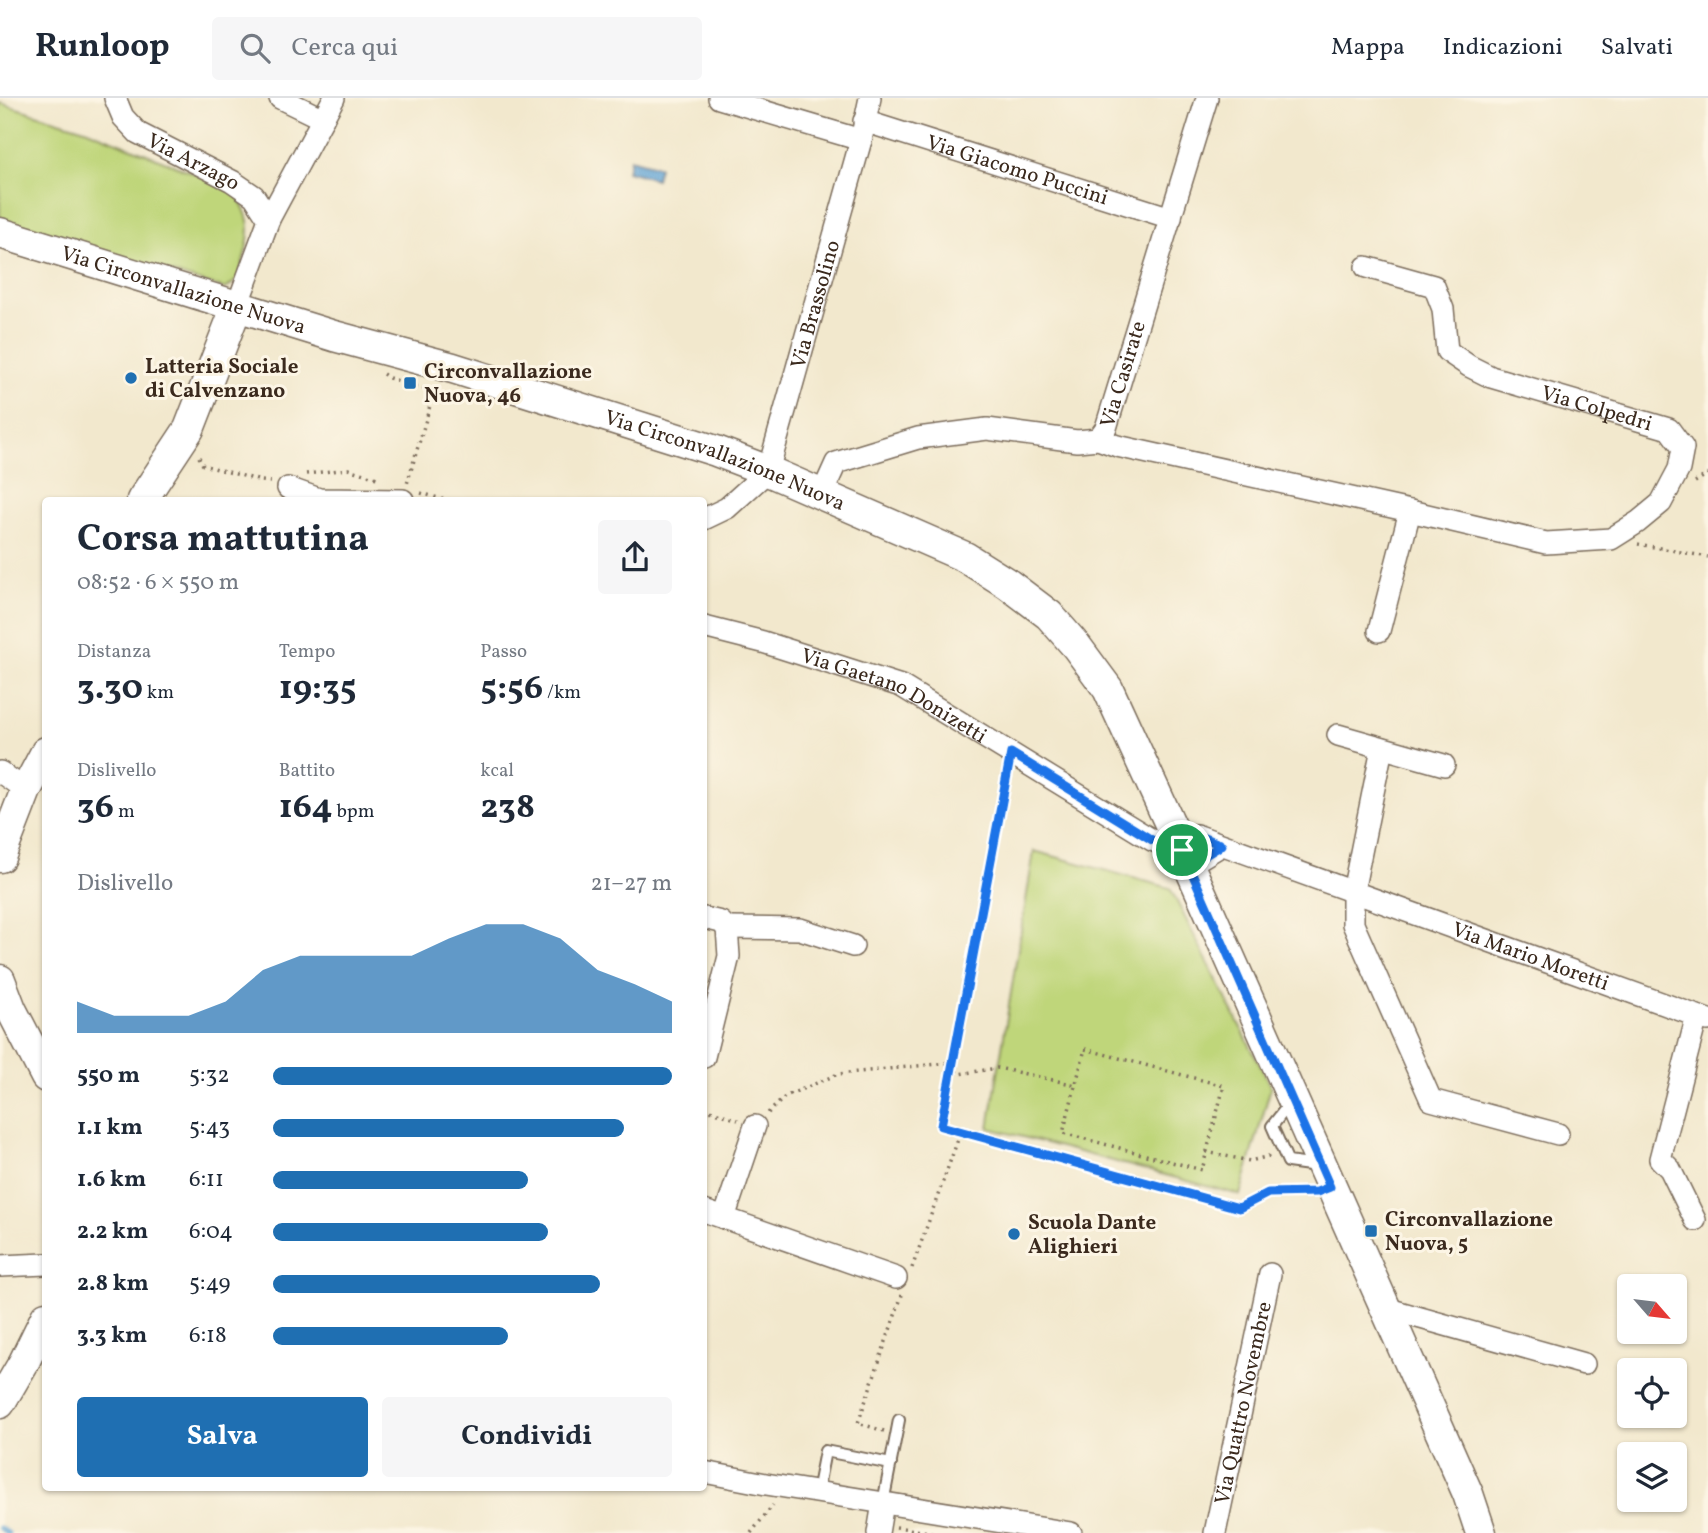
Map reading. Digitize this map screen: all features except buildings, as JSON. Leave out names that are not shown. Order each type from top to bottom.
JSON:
[{"type":"main road","name":"Via Circonvallazione Nuova","points":[[0,233],[580,407],[768,471],[965,558],[1008,584],[1049,615],[1108,689],[1468,1494]]},
{"type":"main road","points":[[150,489],[189,429],[237,306]]},
{"type":"main road","points":[[0,857],[26,790],[42,761]]},
{"type":"main road","points":[[0,980],[11,1009],[42,1069]]},
{"type":"main road","points":[[0,1403],[42,1325]]},
{"type":"main road","points":[[1468,1494],[1481,1533]]},
{"type":"main road","points":[[1468,1494],[1496,1533]]},
{"type":"street","name":"Via Arzago","points":[[115,98],[123,117],[138,133],[243,188],[254,196],[269,219]]},
{"type":"street","points":[[280,98],[323,120]]},
{"type":"street","points":[[237,306],[269,219],[334,98]]},
{"type":"street","points":[[719,98],[862,130]]},
{"type":"street","name":"Via Brassolino","points":[[768,471],[870,98]]},
{"type":"street","name":"Via Casirate","points":[[822,494],[836,463],[918,438],[987,429],[1054,439],[1098,439],[1106,428],[1114,405],[1208,98]]},
{"type":"street","name":"Via Giacomo Puccini","points":[[862,130],[1171,218]]},
{"type":"street","name":"Via Colpedri","points":[[1098,439],[1130,449],[1546,543],[1611,539],[1661,503],[1679,470],[1683,448],[1669,429],[1492,377],[1469,366],[1447,351],[1443,309],[1434,286],[1366,267]]},
{"type":"street","points":[[707,518],[727,508],[768,471]]},
{"type":"street","points":[[288,481],[316,497]]},
{"type":"street","points":[[1379,631],[1410,511]]},
{"type":"street","name":"Via Gaetano Donizetti","points":[[707,628],[763,642],[901,686],[1152,840],[1182,850]]},
{"type":"street","points":[[1338,735],[1444,765]]},
{"type":"street","points":[[1382,748],[1353,892],[1353,924],[1431,1100],[1558,1134]]},
{"type":"street","points":[[0,772],[26,790]]},
{"type":"street","name":"Via Mario Moretti","points":[[1182,850],[1199,859],[1222,845],[1702,1018]]},
{"type":"street","points":[[707,919],[721,922],[727,928],[729,956],[707,1045]]},
{"type":"street","points":[[727,928],[800,929],[853,946]]},
{"type":"street","points":[[1696,1220],[1670,1169],[1660,1159],[1702,1018]]},
{"type":"street","points":[[724,1218],[755,1126]]},
{"type":"street","points":[[707,1212],[896,1278]]},
{"type":"street","points":[[0,1266],[42,1264]]},
{"type":"street","name":"Via Quattro Novembre","points":[[1215,1533],[1270,1273]]},
{"type":"street","points":[[1385,1308],[1584,1364]]},
{"type":"street","points":[[707,1473],[817,1492],[880,1520],[1071,1533]]},
{"type":"lane","points":[[1292,1101],[1272,1126],[1283,1153],[1288,1163],[1326,1176]]},
{"type":"lane","points":[[880,1520],[899,1420]]},
{"type":"lane","points":[[817,1492],[825,1451],[891,1464]]},
{"type":"path","points":[[380,372],[389,378],[434,392],[406,488],[435,497]]},
{"type":"path","points":[[198,450],[203,465],[261,481],[288,481],[348,469],[383,480]]},
{"type":"path","points":[[1611,539],[1708,557]]},
{"type":"path","points":[[1011,753],[954,1069],[941,1126],[1239,1208],[1268,1193],[1317,1192],[1326,1176]]},
{"type":"path","points":[[1085,1049],[1224,1086],[1206,1152],[1202,1170],[1063,1133],[1085,1049]]},
{"type":"path","points":[[707,1109],[755,1126],[786,1096],[838,1074],[947,1063],[959,1074],[998,1068],[1076,1085]]},
{"type":"path","points":[[1206,1152],[1250,1161],[1283,1153]]},
{"type":"path","points":[[751,1533],[774,1503]]},
{"type":"path","points":[[880,1520],[935,1533]]},
{"type":"green space","points":[[0,103],[85,129],[231,188],[245,212],[249,232],[239,278],[226,289],[0,222]]},
{"type":"green space","points":[[1034,851],[1170,888],[1271,1087],[1240,1195],[989,1128]]},
{"type":"water","points":[[630,159],[659,167],[656,179],[627,171]]},
{"type":"waterway","points":[[0,1528],[8,1533]]},
{"type":"place","name":"Latteria Sociale di Calvenzano","points":[[131,378]]},
{"type":"place","name":"Circonvallazione Nuova, 46","points":[[410,383]]},
{"type":"place","name":"Circonvallazione Nuova, 5","points":[[1371,1231]]},
{"type":"place","name":"Scuola Dante Alighieri","points":[[1014,1234]]},
{"type":"route","points":[[1182,850],[1159,840],[1152,840],[1011,753],[954,1069],[941,1126],[1239,1208],[1268,1193],[1317,1192],[1330,1187],[1182,850],[1199,859],[1222,845],[1196,835],[1188,835],[1182,850]]}]
